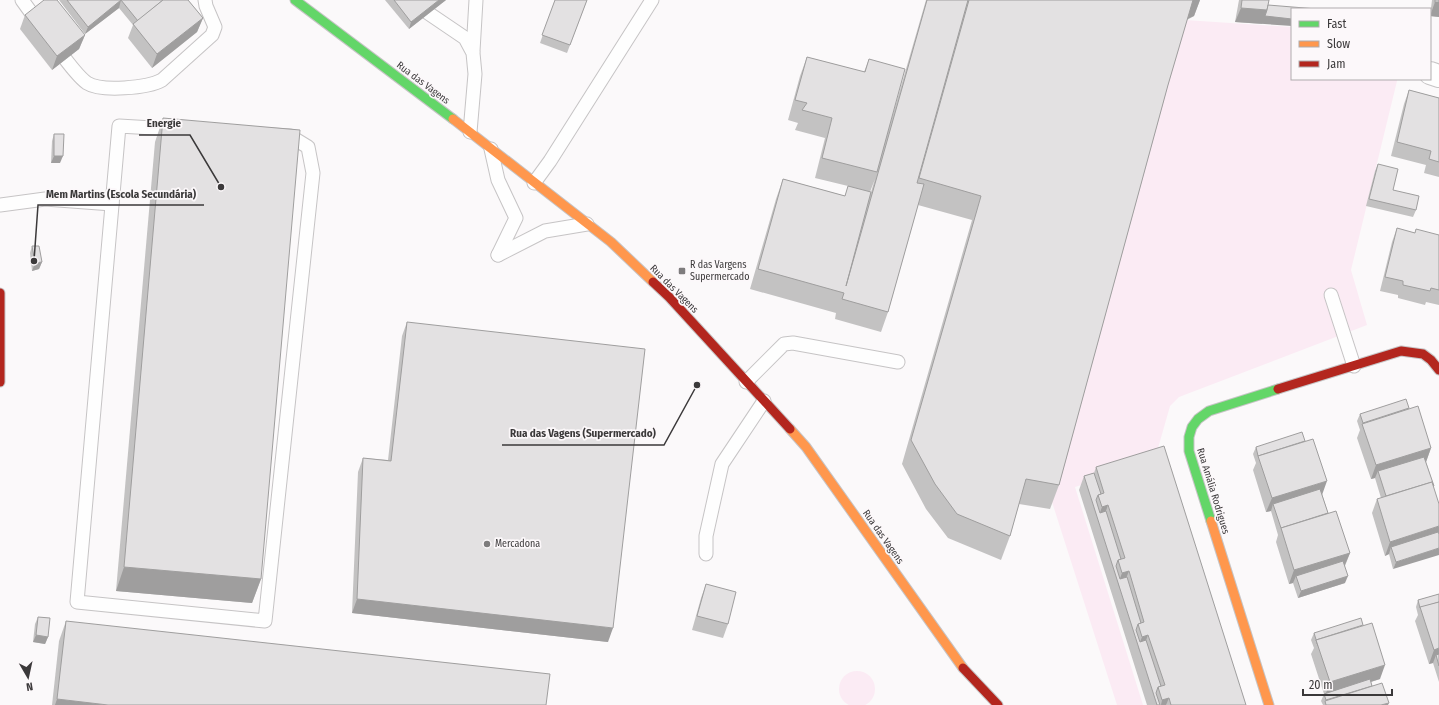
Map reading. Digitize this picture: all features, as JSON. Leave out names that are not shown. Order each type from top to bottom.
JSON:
[{"type":"street","name":"Rua das Vagens","points":[[295,0],[470,132],[611,242],[669,297],[806,447],[962,667],[998,705]]},
{"type":"street","points":[[0,293],[0,382]]},
{"type":"street","name":"Rua Amália Rodrigues","points":[[1269,705],[1189,451],[1188,435],[1196,421],[1209,411],[1401,352],[1417,351],[1432,358],[1439,370]]},
{"type":"street","name":"Rua das Vagens","points":[[962,667],[977,699]]},
{"type":"lane","points":[[22,0],[66,60],[87,83],[97,86],[132,88],[153,85],[162,80],[212,35],[215,27],[205,0]]},
{"type":"lane","points":[[409,0],[465,38],[473,53]]},
{"type":"lane","points":[[470,132],[475,74],[473,53],[476,0]]},
{"type":"lane","points":[[534,183],[550,161],[652,0]]},
{"type":"lane","points":[[119,126],[290,136],[308,147],[312,173],[265,620],[77,602],[112,204],[119,126]]},
{"type":"lane","points":[[491,149],[498,180],[516,218],[498,255],[545,231],[588,224]]},
{"type":"lane","points":[[0,205],[45,199],[112,204]]},
{"type":"lane","points":[[1331,295],[1354,366]]},
{"type":"lane","points":[[746,382],[784,344],[793,343],[898,362]]},
{"type":"lane","points":[[706,554],[706,536],[722,464],[764,401]]},
{"type":"shaded area","points":[[1185,20],[1291,27],[1291,80],[1397,80],[1351,270],[1367,325],[1179,397],[1170,406],[1154,462],[1075,487],[1143,705],[1117,705],[1052,502]]},
{"type":"shaded area","points":[[853,671],[864,672],[870,676],[875,685],[874,696],[870,702],[864,706],[850,706],[844,702],[839,693],[840,682],[844,676]]},
{"type":"building","points":[[44,0],[57,0],[85,35],[57,56],[25,15]]},
{"type":"building","points":[[67,0],[121,0],[88,27]]},
{"type":"building","points":[[121,0],[163,0],[138,21]]},
{"type":"building","points":[[163,0],[188,0],[203,18],[157,54],[133,24]]},
{"type":"building","points":[[394,0],[439,0],[411,22]]},
{"type":"building","points":[[555,0],[587,0],[570,45],[542,35]]},
{"type":"building","points":[[927,0],[968,0],[917,183],[924,184],[888,312],[842,299],[844,293],[758,269],[783,179],[845,196],[848,186],[871,192],[846,286]]},
{"type":"building","points":[[969,0],[1193,0],[1168,85],[1059,485],[1026,479],[1010,536],[957,514],[935,484],[911,440],[981,196],[919,178]]},
{"type":"building","points":[[1242,0],[1269,0],[1267,10],[1241,8]]},
{"type":"building","points":[[1268,5],[1305,8],[1291,8],[1291,19],[1265,16]]},
{"type":"building","points":[[807,57],[865,72],[869,59],[905,69],[877,172],[822,158],[832,118],[802,110],[807,103],[795,100]]},
{"type":"building","points":[[1409,90],[1439,98],[1439,162],[1429,159],[1431,151],[1397,142]]},
{"type":"building","points":[[163,118],[300,130],[261,579],[124,567]]},
{"type":"building","points":[[54,134],[64,134],[63,156],[54,156]]},
{"type":"building","points":[[1378,164],[1398,169],[1393,190],[1419,196],[1416,210],[1369,199]]},
{"type":"building","points":[[1397,228],[1415,233],[1416,229],[1439,235],[1439,290],[1431,288],[1430,291],[1403,285],[1403,281],[1385,277]]},
{"type":"building","points":[[32,246],[39,246],[42,262],[35,263]]},
{"type":"building","name":"Mercadona","points":[[407,322],[645,349],[613,628],[357,599],[363,458],[391,461]]},
{"type":"building","points":[[1406,399],[1409,408],[1363,423],[1360,414]]},
{"type":"building","points":[[1418,406],[1431,448],[1376,465],[1362,424]]},
{"type":"building","points":[[1302,432],[1305,441],[1258,456],[1256,447]]},
{"type":"building","points":[[1313,439],[1327,481],[1272,498],[1258,456]]},
{"type":"building","points":[[1164,446],[1246,705],[1171,705],[1169,698],[1162,700],[1158,687],[1165,685],[1148,635],[1142,637],[1138,624],[1144,622],[1129,571],[1122,573],[1118,560],[1125,558],[1108,505],[1102,507],[1098,495],[1104,493],[1096,467]]},
{"type":"building","points":[[1424,457],[1434,486],[1432,482],[1386,496],[1378,471]]},
{"type":"building","points":[[1094,473],[1101,494],[1098,495],[1096,500],[1100,513],[1106,511],[1121,559],[1118,560],[1116,566],[1120,579],[1127,577],[1141,623],[1138,624],[1136,630],[1140,642],[1146,640],[1161,686],[1158,687],[1156,693],[1160,705],[1157,705],[1084,476]]},
{"type":"building","points":[[1432,482],[1439,504],[1439,526],[1390,542],[1377,499]]},
{"type":"building","points":[[1320,489],[1328,513],[1281,528],[1273,504]]},
{"type":"building","points":[[1336,511],[1350,553],[1294,570],[1281,528]]},
{"type":"building","points":[[1438,532],[1439,548],[1396,562],[1391,547]]},
{"type":"building","points":[[1343,561],[1348,576],[1301,591],[1296,576]]},
{"type":"building","points":[[706,584],[736,592],[728,624],[697,616]]},
{"type":"building","points":[[1439,594],[1439,602],[1420,608],[1418,600]]},
{"type":"building","points":[[1439,602],[1439,648],[1434,650],[1420,607]]},
{"type":"building","points":[[38,617],[50,618],[48,637],[36,635]]},
{"type":"building","points":[[1361,618],[1363,625],[1316,640],[1314,633]]},
{"type":"building","points":[[66,621],[550,674],[546,705],[108,705],[57,699]]},
{"type":"building","points":[[1372,623],[1385,665],[1330,682],[1316,640]]},
{"type":"building","points":[[1439,654],[1439,666],[1436,655]]},
{"type":"building","points":[[1370,679],[1372,686],[1326,700],[1324,694]]},
{"type":"building","points":[[1382,683],[1389,703],[1381,705],[1326,705],[1325,701]]},
{"type":"traffic: fast","points":[[295,0],[453,119]]},
{"type":"traffic: fast","points":[[1211,521],[1189,451],[1189,437],[1192,427],[1198,419],[1209,411],[1278,389]]},
{"type":"traffic: slow","points":[[453,119],[611,242],[653,282]]},
{"type":"traffic: slow","points":[[790,429],[806,447],[963,668]]},
{"type":"traffic: slow","points":[[1211,521],[1269,705]]},
{"type":"traffic: jam","points":[[653,282],[669,297],[790,429]]},
{"type":"traffic: jam","points":[[0,293],[0,382]]},
{"type":"traffic: jam","points":[[1278,389],[1401,351],[1423,354],[1431,360],[1439,370]]},
{"type":"traffic: jam","points":[[963,668],[998,705]]},
{"type":"place","name":"Energie","points":[[221,187]]},
{"type":"place","name":"Mem Martins (Escola Secundária)","points":[[34,261]]},
{"type":"place","name":"R das Vargens Supermercado","points":[[682,271]]},
{"type":"place","name":"Rua das Vagens (Supermercado)","points":[[697,385]]},
{"type":"place","name":"Mercadona","points":[[487,544]]}]
